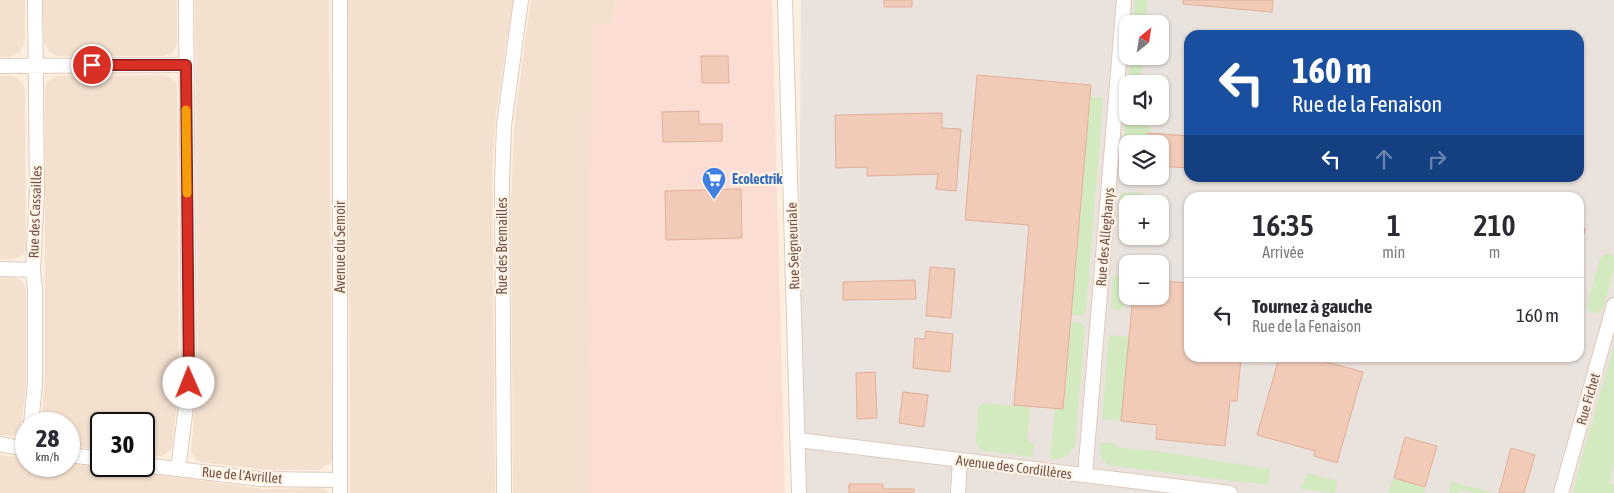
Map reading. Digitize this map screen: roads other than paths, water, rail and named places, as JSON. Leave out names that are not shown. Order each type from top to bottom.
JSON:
[{"type":"street","name":"Rue des Cassailles","points":[[32,412],[35,382],[35,290],[33,270],[38,191],[35,0]]},
{"type":"street","points":[[178,469],[189,383],[186,0]]},
{"type":"street","name":"Avenue du Semoir","points":[[340,0],[340,486]]},
{"type":"street","name":"Rue des Bremailles","points":[[504,493],[502,182],[504,125],[521,0]]},
{"type":"street","name":"Rue Seigneuriale","points":[[785,0],[800,493]]},
{"type":"street","name":"Rue des Alleghanys","points":[[1086,475],[1124,0]]},
{"type":"street","points":[[0,66],[186,65]]},
{"type":"street","points":[[0,269],[33,270]]},
{"type":"street","name":"Rue Fichet","points":[[1561,493],[1614,305]]},
{"type":"street","name":"Avenue des Cordillères","points":[[798,440],[1230,493]]},
{"type":"street","points":[[0,444],[15,447]]},
{"type":"street","points":[[958,493],[960,460]]},
{"type":"street","name":"Rue de l'Avrillet","points":[[155,466],[260,479],[340,486]]},
{"type":"place","name":"Ecolectrik","points":[[714,200]]}]
